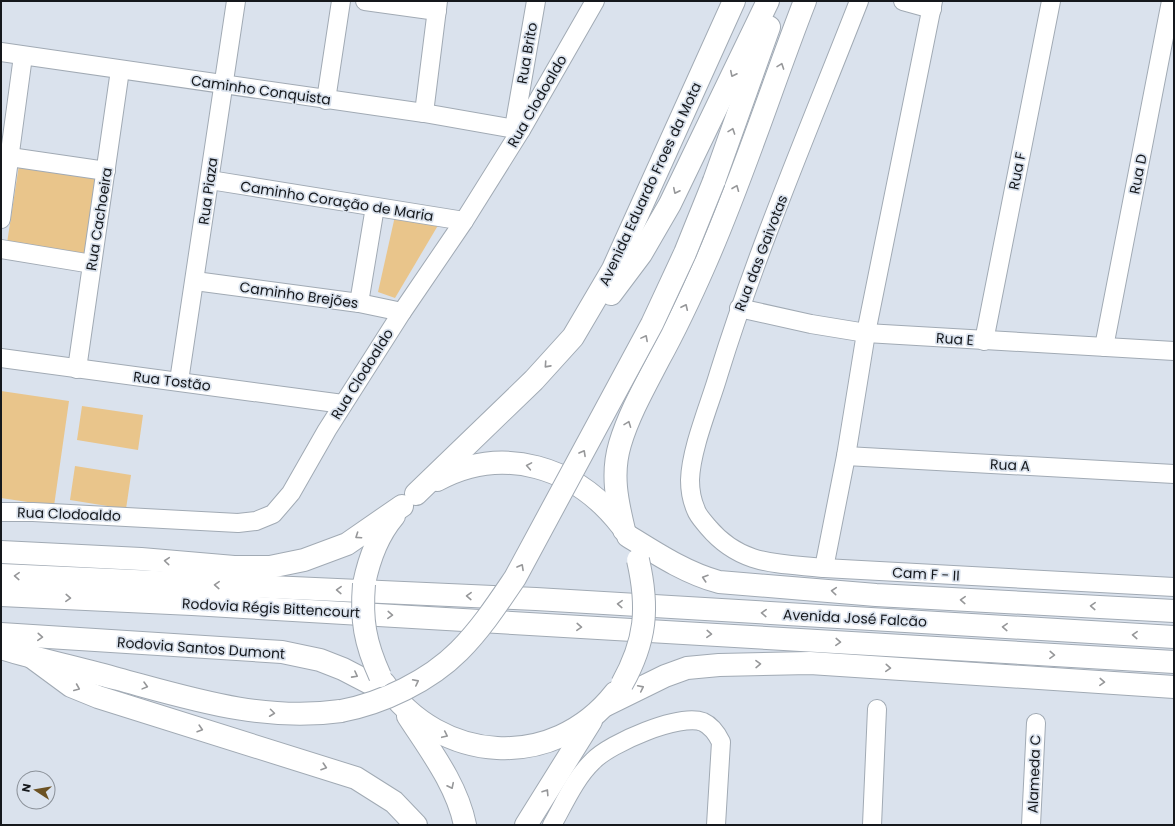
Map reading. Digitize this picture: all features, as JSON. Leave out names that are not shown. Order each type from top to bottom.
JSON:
[{"type":"main road","name":"Avenida Eduardo Froes da Mota","points":[[465,825],[463,814],[444,773],[380,676],[368,648],[364,634],[362,610],[364,584],[372,555],[388,524],[409,500],[534,380],[573,336],[613,269],[734,1]]},
{"type":"main road","points":[[573,336],[616,289],[641,254],[670,204],[768,1]]},
{"type":"main road","points":[[1,648],[34,658],[226,707],[280,714],[317,714],[354,708],[391,695],[427,677],[459,651],[493,612],[515,578],[652,324],[685,253],[714,181],[778,1]]},
{"type":"main road","name":"Avenida Eduardo Froes da Mota","points":[[526,825],[601,710],[622,684],[634,661],[642,637],[646,611],[644,585],[638,560],[626,533],[616,497],[615,471],[620,444],[635,406],[706,263],[806,2]]},
{"type":"main road","name":"Avenida Eduardo Froes da Mota","points":[[409,500],[438,479],[462,469],[493,464],[515,463],[541,468],[566,477],[593,495],[608,509],[626,533]]},
{"type":"main road","points":[[1,552],[141,559],[234,567],[270,567],[304,560],[346,544],[409,500]]},
{"type":"main road","points":[[626,533],[684,570],[703,578],[719,582],[876,595],[1174,611]]},
{"type":"main road","name":"Rodovia Régis Bittencourt","points":[[1,575],[536,599]]},
{"type":"main road","name":"Rodovia Régis Bittencourt","points":[[1,595],[192,604],[540,624]]},
{"type":"main road","name":"Avenida José Falcão","points":[[536,599],[1174,638]]},
{"type":"main road","name":"Avenida José Falcão","points":[[540,624],[1174,662]]},
{"type":"main road","name":"Rodovia Santos Dumont","points":[[1,634],[282,652],[320,660],[344,669],[397,700]]},
{"type":"main road","points":[[34,658],[71,686],[98,697],[356,778],[394,802],[416,825]]},
{"type":"main road","points":[[601,710],[665,676],[687,668],[719,665],[810,663],[1174,687]]},
{"type":"main road","name":"Avenida Eduardo Froes da Mota","points":[[397,700],[422,723],[445,736],[470,745],[496,749],[523,747],[549,741],[574,730],[601,710]]},
{"type":"street","name":"Rua Piaza","points":[[179,381],[236,1]]},
{"type":"street","points":[[326,100],[341,1]]},
{"type":"street","points":[[365,1],[437,6],[424,113]]},
{"type":"street","name":"Rua Brito","points":[[517,129],[536,1]]},
{"type":"street","name":"Rua Clodoaldo","points":[[1,512],[33,512],[238,523],[256,521],[273,514],[291,492],[402,312],[464,221],[517,129],[595,1]]},
{"type":"street","name":"Rua das Gaivotas","points":[[696,512],[692,497],[690,479],[696,448],[739,308],[859,1]]},
{"type":"street","points":[[824,568],[846,456],[866,333],[933,5],[903,1]]},
{"type":"street","name":"Rua F","points":[[984,341],[1051,1]]},
{"type":"street","name":"Rua D","points":[[1104,347],[1169,35],[1171,1]]},
{"type":"street","name":"Caminho Conquista","points":[[1,52],[424,113],[517,129]]},
{"type":"street","points":[[1,219],[23,56]]},
{"type":"street","name":"Rua Cachoeira","points":[[77,369],[120,70]]},
{"type":"street","points":[[10,157],[106,171]]},
{"type":"street","name":"Caminho Coração de Maria","points":[[210,180],[464,221]]},
{"type":"street","points":[[359,303],[375,207]]},
{"type":"street","points":[[1,249],[92,264]]},
{"type":"street","name":"Caminho Brejões","points":[[195,281],[359,303],[402,312]]},
{"type":"street","name":"Rua E","points":[[739,308],[811,324],[866,333],[1174,351]]},
{"type":"street","name":"Rua Tostão","points":[[1,358],[344,404]]},
{"type":"street","name":"Rua A","points":[[846,456],[1174,474]]},
{"type":"street","name":"Cam F - II","points":[[696,512],[713,533],[731,549],[746,557],[778,564],[824,568],[1174,587]]},
{"type":"street","points":[[872,825],[877,709]]},
{"type":"street","points":[[552,825],[580,777],[593,760],[613,745],[647,730],[677,722],[694,720],[703,722],[711,728],[717,734],[721,742],[716,825]]},
{"type":"street","name":"Alameda C","points":[[1032,825],[1036,723]]},
{"type":"shaded area","points":[[19,165],[101,177],[89,255],[7,243]]},
{"type":"shaded area","points":[[395,216],[440,222],[395,298],[378,292]]},
{"type":"shaded area","points":[[1,391],[69,401],[54,506],[1,498]]},
{"type":"shaded area","points":[[82,406],[143,415],[138,450],[77,440]]},
{"type":"shaded area","points":[[75,466],[131,475],[126,509],[70,500]]}]
